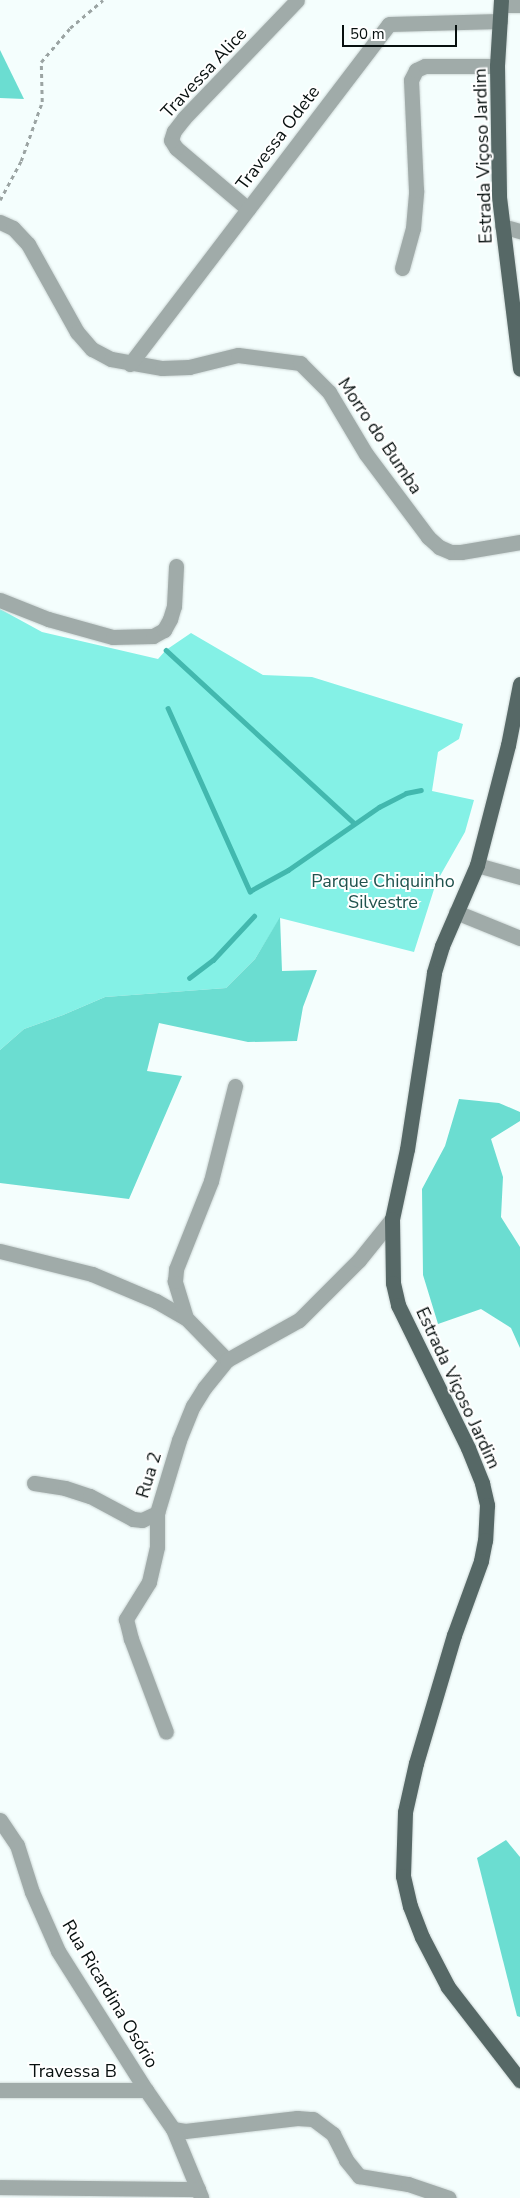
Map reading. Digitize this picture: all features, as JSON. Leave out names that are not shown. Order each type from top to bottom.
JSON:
[{"type":"main road","name":"Estrada Viçoso Jardim","points":[[501,2],[498,66],[499,181],[502,226],[520,369]]},
{"type":"main road","name":"Estrada Viçoso Jardim","points":[[520,684],[508,745],[477,866],[442,946],[434,973],[407,1149],[392,1219],[393,1283],[398,1305],[468,1448],[482,1483],[487,1505],[485,1540],[481,1561],[454,1635],[416,1763],[405,1812],[403,1876],[410,1906],[422,1937],[448,1987],[520,2080]]},
{"type":"street","name":"Travessa Alice","points":[[248,209],[176,148],[171,140],[174,131],[184,118],[297,0]]},
{"type":"street","points":[[501,2],[520,5]]},
{"type":"street","name":"Travessa Odete","points":[[130,364],[388,24],[500,21]]},
{"type":"street","points":[[402,268],[413,228],[416,190],[410,80],[416,70],[425,66],[498,66]]},
{"type":"street","name":"Morro do Bumba","points":[[0,222],[13,228],[28,244],[76,332],[92,349],[111,360],[162,368],[189,367],[238,355],[300,363],[329,392],[366,454],[428,537],[438,547],[451,552],[461,552],[520,542]]},
{"type":"street","points":[[502,226],[520,231]]},
{"type":"street","points":[[0,600],[48,619],[113,637],[152,636],[164,630],[170,619],[174,606],[176,566]]},
{"type":"street","points":[[477,866],[520,877]]},
{"type":"street","points":[[456,912],[520,938]]},
{"type":"street","points":[[186,1318],[176,1281],[176,1269],[211,1181],[235,1086]]},
{"type":"street","points":[[0,1251],[92,1274],[156,1301],[186,1318],[227,1360],[299,1320],[359,1260],[392,1219]]},
{"type":"street","name":"Rua 2","points":[[34,1483],[65,1488],[90,1496],[133,1518],[142,1520],[157,1513],[179,1440],[193,1406],[227,1360]]},
{"type":"street","points":[[157,1513],[157,1548],[149,1582],[126,1619],[131,1639],[166,1732]]},
{"type":"street","name":"Rua Ricardina Osório","points":[[0,1820],[17,1845],[35,1900],[58,1951],[146,2090],[173,2129],[200,2194]]},
{"type":"street","name":"Travessa B","points":[[0,2090],[146,2090]]},
{"type":"street","points":[[173,2129],[185,2131],[305,2118],[313,2119],[333,2134],[346,2160],[358,2176],[408,2184],[449,2198]]},
{"type":"street","points":[[0,2187],[200,2194]]},
{"type":"path","points":[[0,200],[20,161],[42,102],[41,62],[70,28],[103,0]]},
{"type":"green space","name":"Parque Chiquinho Silvestre","points":[[0,609],[42,632],[158,659],[166,650],[191,633],[263,675],[312,677],[463,724],[459,739],[438,752],[432,791],[474,800],[465,832],[436,883],[414,952],[280,918],[255,959],[226,988],[105,997],[24,1029],[0,1050]]},
{"type":"shaded area","points":[[0,50],[24,99],[0,98]]},
{"type":"shaded area","points":[[280,917],[282,971],[317,970],[303,1007],[297,1041],[248,1042],[159,1023],[147,1071],[182,1076],[129,1199],[0,1183],[0,1050],[24,1029],[105,997],[226,988],[255,959]]},
{"type":"shaded area","points":[[459,1099],[499,1103],[520,1112],[520,1121],[491,1139],[503,1177],[501,1217],[520,1247],[520,1348],[511,1328],[481,1309],[438,1324],[423,1275],[422,1189],[445,1146]]},
{"type":"shaded area","points":[[506,1840],[520,1857],[520,2017],[517,2016],[477,1858]]},
{"type":"waterway","points":[[166,650],[354,823]]},
{"type":"waterway","points":[[168,708],[250,891],[288,870],[379,807],[406,793],[421,790]]},
{"type":"waterway","points":[[189,978],[213,960],[254,916]]}]
